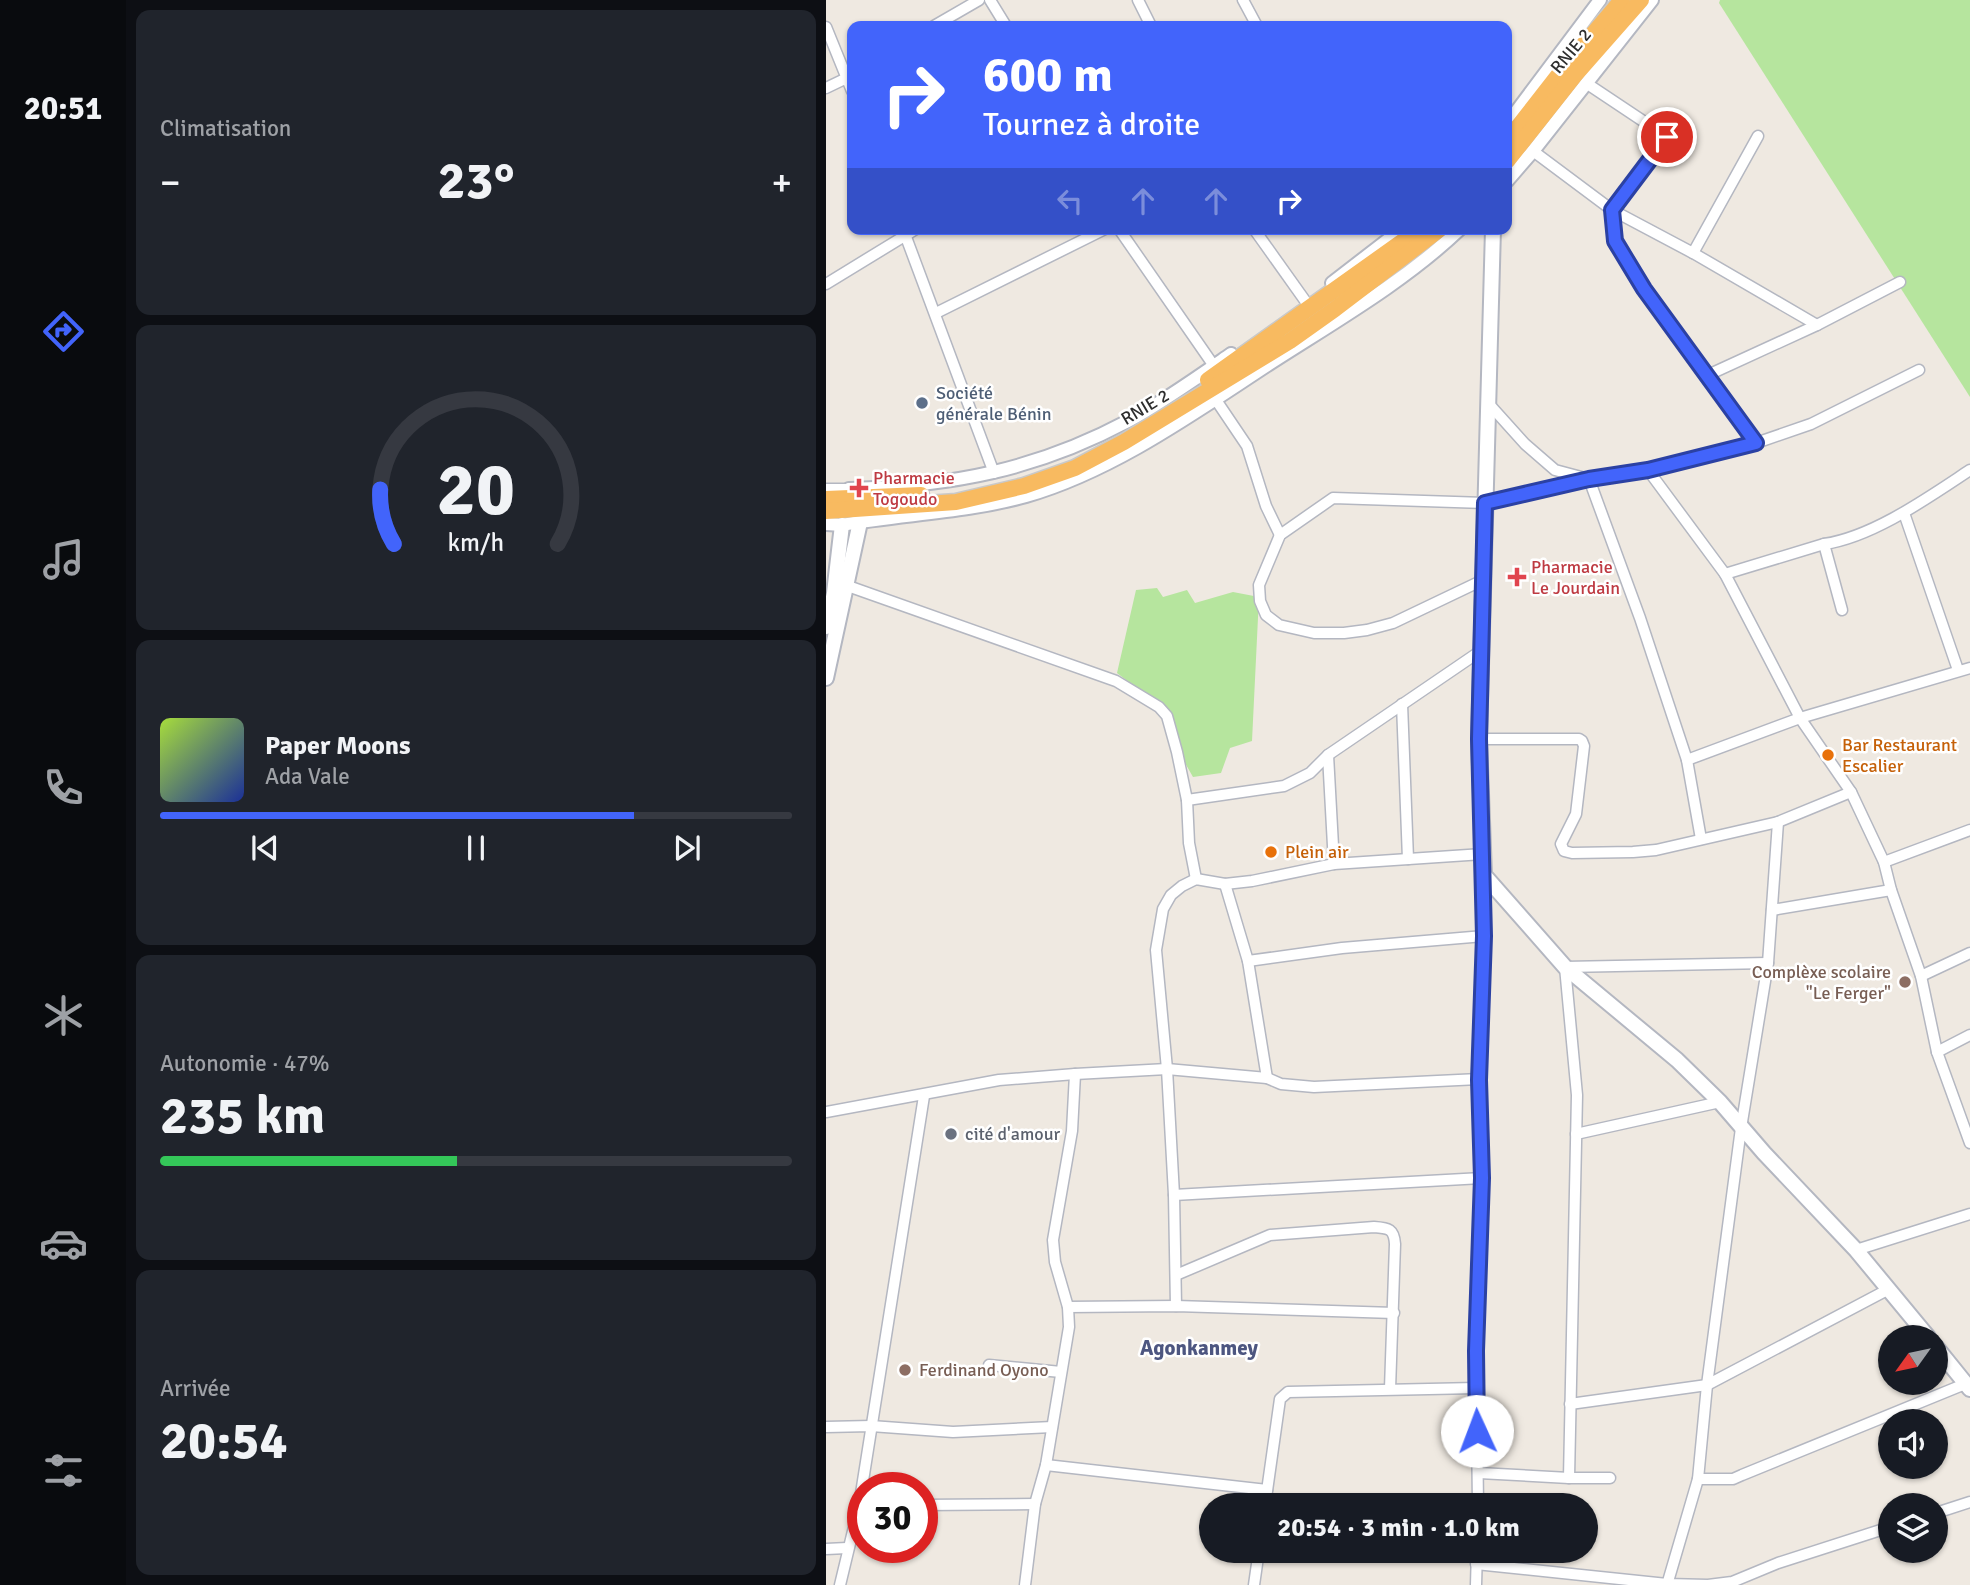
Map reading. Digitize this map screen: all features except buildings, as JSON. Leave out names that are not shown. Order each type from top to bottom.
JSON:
[{"type":"highway","name":"RNIE 2","points":[[1512,135],[1622,0]]},
{"type":"highway","name":"RNIE 2","points":[[1512,155],[1575,75],[1640,0]]},
{"type":"highway","name":"RNIE 2","points":[[841,504],[970,490],[1052,466],[1107,441],[1208,381],[1412,235]]},
{"type":"highway","name":"RNIE 2","points":[[841,504],[956,502],[1024,486],[1075,468],[1124,442],[1290,341],[1432,235]]},
{"type":"main road","points":[[1493,235],[1479,739],[1484,875],[1565,967],[1677,1060],[1720,1102],[1741,1128],[1856,1250],[1918,1325]]},
{"type":"main road","points":[[826,678],[845,585],[841,504]]},
{"type":"main road","points":[[826,627],[834,593],[841,504]]},
{"type":"main road","points":[[1948,1362],[1967,1387]]},
{"type":"street","points":[[943,21],[979,0]]},
{"type":"street","points":[[990,0],[1003,21]]},
{"type":"street","points":[[1138,0],[1148,21]]},
{"type":"street","points":[[1243,0],[1254,21]]},
{"type":"street","points":[[1512,117],[1600,0]]},
{"type":"street","points":[[1512,175],[1652,0]]},
{"type":"street","points":[[826,27],[847,71]]},
{"type":"street","points":[[826,88],[847,78]]},
{"type":"street","points":[[1586,83],[1667,137],[1612,210],[1615,241],[1650,298],[1756,443]]},
{"type":"street","points":[[1693,253],[1758,136]]},
{"type":"street","points":[[1533,151],[1612,210],[1693,253],[1817,325]]},
{"type":"street","points":[[826,284],[900,235]]},
{"type":"street","points":[[905,235],[994,473]]},
{"type":"street","points":[[936,313],[1093,235]]},
{"type":"street","points":[[1123,235],[1214,366]]},
{"type":"street","points":[[1258,235],[1306,302]]},
{"type":"street","points":[[826,524],[841,504],[994,473],[1070,449],[1129,421],[1306,302],[1394,235]]},
{"type":"street","points":[[841,504],[949,513],[1025,496],[1063,483],[1124,453],[1216,400],[1347,315],[1438,250],[1454,235]]},
{"type":"street","points":[[1708,374],[1817,325],[1900,282]]},
{"type":"street","points":[[1483,580],[1393,623],[1367,630],[1314,633],[1279,625],[1266,615],[1259,601],[1259,585],[1280,535],[1333,498],[1485,503],[1589,479],[1648,470],[1756,443],[1811,424],[1919,370]]},
{"type":"street","points":[[1216,400],[1247,446],[1266,506],[1280,535]]},
{"type":"street","points":[[1489,404],[1525,444],[1555,470],[1589,479]]},
{"type":"street","points":[[1648,470],[1725,574],[1800,718],[1851,792],[1884,862],[1921,976],[1937,1052],[1970,1143]]},
{"type":"street","points":[[1725,574],[1838,542],[1904,513],[1970,470]]},
{"type":"street","points":[[1589,479],[1640,618],[1687,760],[1701,839]]},
{"type":"street","points":[[1904,513],[1958,670]]},
{"type":"street","points":[[1824,544],[1842,610]]},
{"type":"street","points":[[845,585],[1116,681],[1159,707],[1167,716],[1187,800],[1189,843],[1196,879]]},
{"type":"street","points":[[1187,800],[1284,786],[1310,773],[1328,755],[1482,650]]},
{"type":"street","points":[[1687,760],[1800,718],[1970,668]]},
{"type":"street","points":[[1402,704],[1408,859]]},
{"type":"street","points":[[1479,739],[1582,741],[1584,746],[1576,814],[1561,844],[1564,851],[1572,853],[1656,850],[1778,822],[1851,792]]},
{"type":"street","points":[[1328,755],[1334,864]]},
{"type":"street","points":[[1667,1585],[1698,1479],[1707,1385],[1741,1128],[1768,963],[1778,822]]},
{"type":"street","points":[[1884,862],[1970,830]]},
{"type":"street","points":[[1176,1306],[1174,1195],[1167,1069],[1156,950],[1163,909],[1171,895],[1196,879],[1225,884],[1334,864],[1483,853]]},
{"type":"street","points":[[1478,1493],[1476,1388],[1482,1178],[1479,1080],[1484,875]]},
{"type":"street","points":[[1225,884],[1248,961],[1267,1078]]},
{"type":"street","points":[[1772,911],[1891,890]]},
{"type":"street","points":[[1248,961],[1342,948],[1484,936]]},
{"type":"street","points":[[1921,976],[1970,953]]},
{"type":"street","points":[[1569,1478],[1577,1095],[1565,967],[1768,963]]},
{"type":"street","points":[[1937,1052],[1970,1035]]},
{"type":"street","points":[[826,1112],[999,1080],[1167,1069],[1267,1078],[1282,1084],[1314,1087],[1479,1080]]},
{"type":"street","points":[[1025,1585],[1035,1504],[1046,1465],[1069,1327],[1068,1307],[1061,1289],[1053,1240],[1072,1131],[1075,1074]]},
{"type":"street","points":[[865,1472],[924,1096]]},
{"type":"street","points":[[1576,1134],[1720,1102]]},
{"type":"street","points":[[1174,1195],[1482,1178]]},
{"type":"street","points":[[1856,1250],[1970,1214]]},
{"type":"street","points":[[1176,1275],[1270,1235],[1383,1228],[1391,1230],[1395,1234],[1390,1390]]},
{"type":"street","points":[[1570,1404],[1707,1385],[1889,1289]]},
{"type":"street","points":[[1068,1307],[1176,1306],[1394,1313]]},
{"type":"street","points":[[989,1365],[1061,1372]]},
{"type":"street","points":[[1698,1479],[1733,1479],[1967,1387]]},
{"type":"street","points":[[1267,1493],[1280,1399],[1288,1392],[1476,1388]]},
{"type":"street","points":[[826,1427],[871,1426],[953,1432],[1052,1427]]},
{"type":"street","points":[[1046,1465],[1268,1490]]},
{"type":"street","points":[[1479,1473],[1610,1478]]},
{"type":"street","points":[[1948,1509],[1970,1502]]},
{"type":"street","points":[[938,1505],[1035,1504]]},
{"type":"street","points":[[1476,1585],[1476,1564],[1667,1585],[1733,1583],[1778,1563],[1878,1531]]},
{"type":"street","points":[[826,1549],[847,1548],[840,1585]]},
{"type":"street","points":[[1255,1585],[1258,1563]]},
{"type":"green space","points":[[1720,0],[1970,0],[1970,397],[1719,3]]},
{"type":"green space","points":[[1157,588],[1163,597],[1187,590],[1195,603],[1233,592],[1259,597],[1252,741],[1230,748],[1221,773],[1193,777],[1180,754],[1169,713],[1117,673],[1136,590]]},
{"type":"place","name":"Société générale Bénin","points":[[922,403]]},
{"type":"place","name":"Pharmacie Togoudo","points":[[859,488]]},
{"type":"place","name":"Pharmacie Le Jourdain","points":[[1517,577]]},
{"type":"place","name":"Bar Restaurant Escalier","points":[[1828,755]]},
{"type":"place","name":"Plein air","points":[[1271,852]]},
{"type":"place","name":"Complèxe scolaire \"Le Ferger\"","points":[[1905,982]]},
{"type":"place","name":"cité d'amour","points":[[951,1134]]},
{"type":"place","name":"Ferdinand Oyono","points":[[905,1370]]},
{"type":"district","name":"Agonkanmey","points":[[1199,1348]]},
{"type":"route","points":[[1477,1431],[1476,1351],[1482,1178],[1479,1080],[1484,982],[1484,875],[1479,739],[1485,503],[1589,479],[1648,470],[1756,443],[1657,308],[1615,241],[1612,210],[1667,137]]}]
